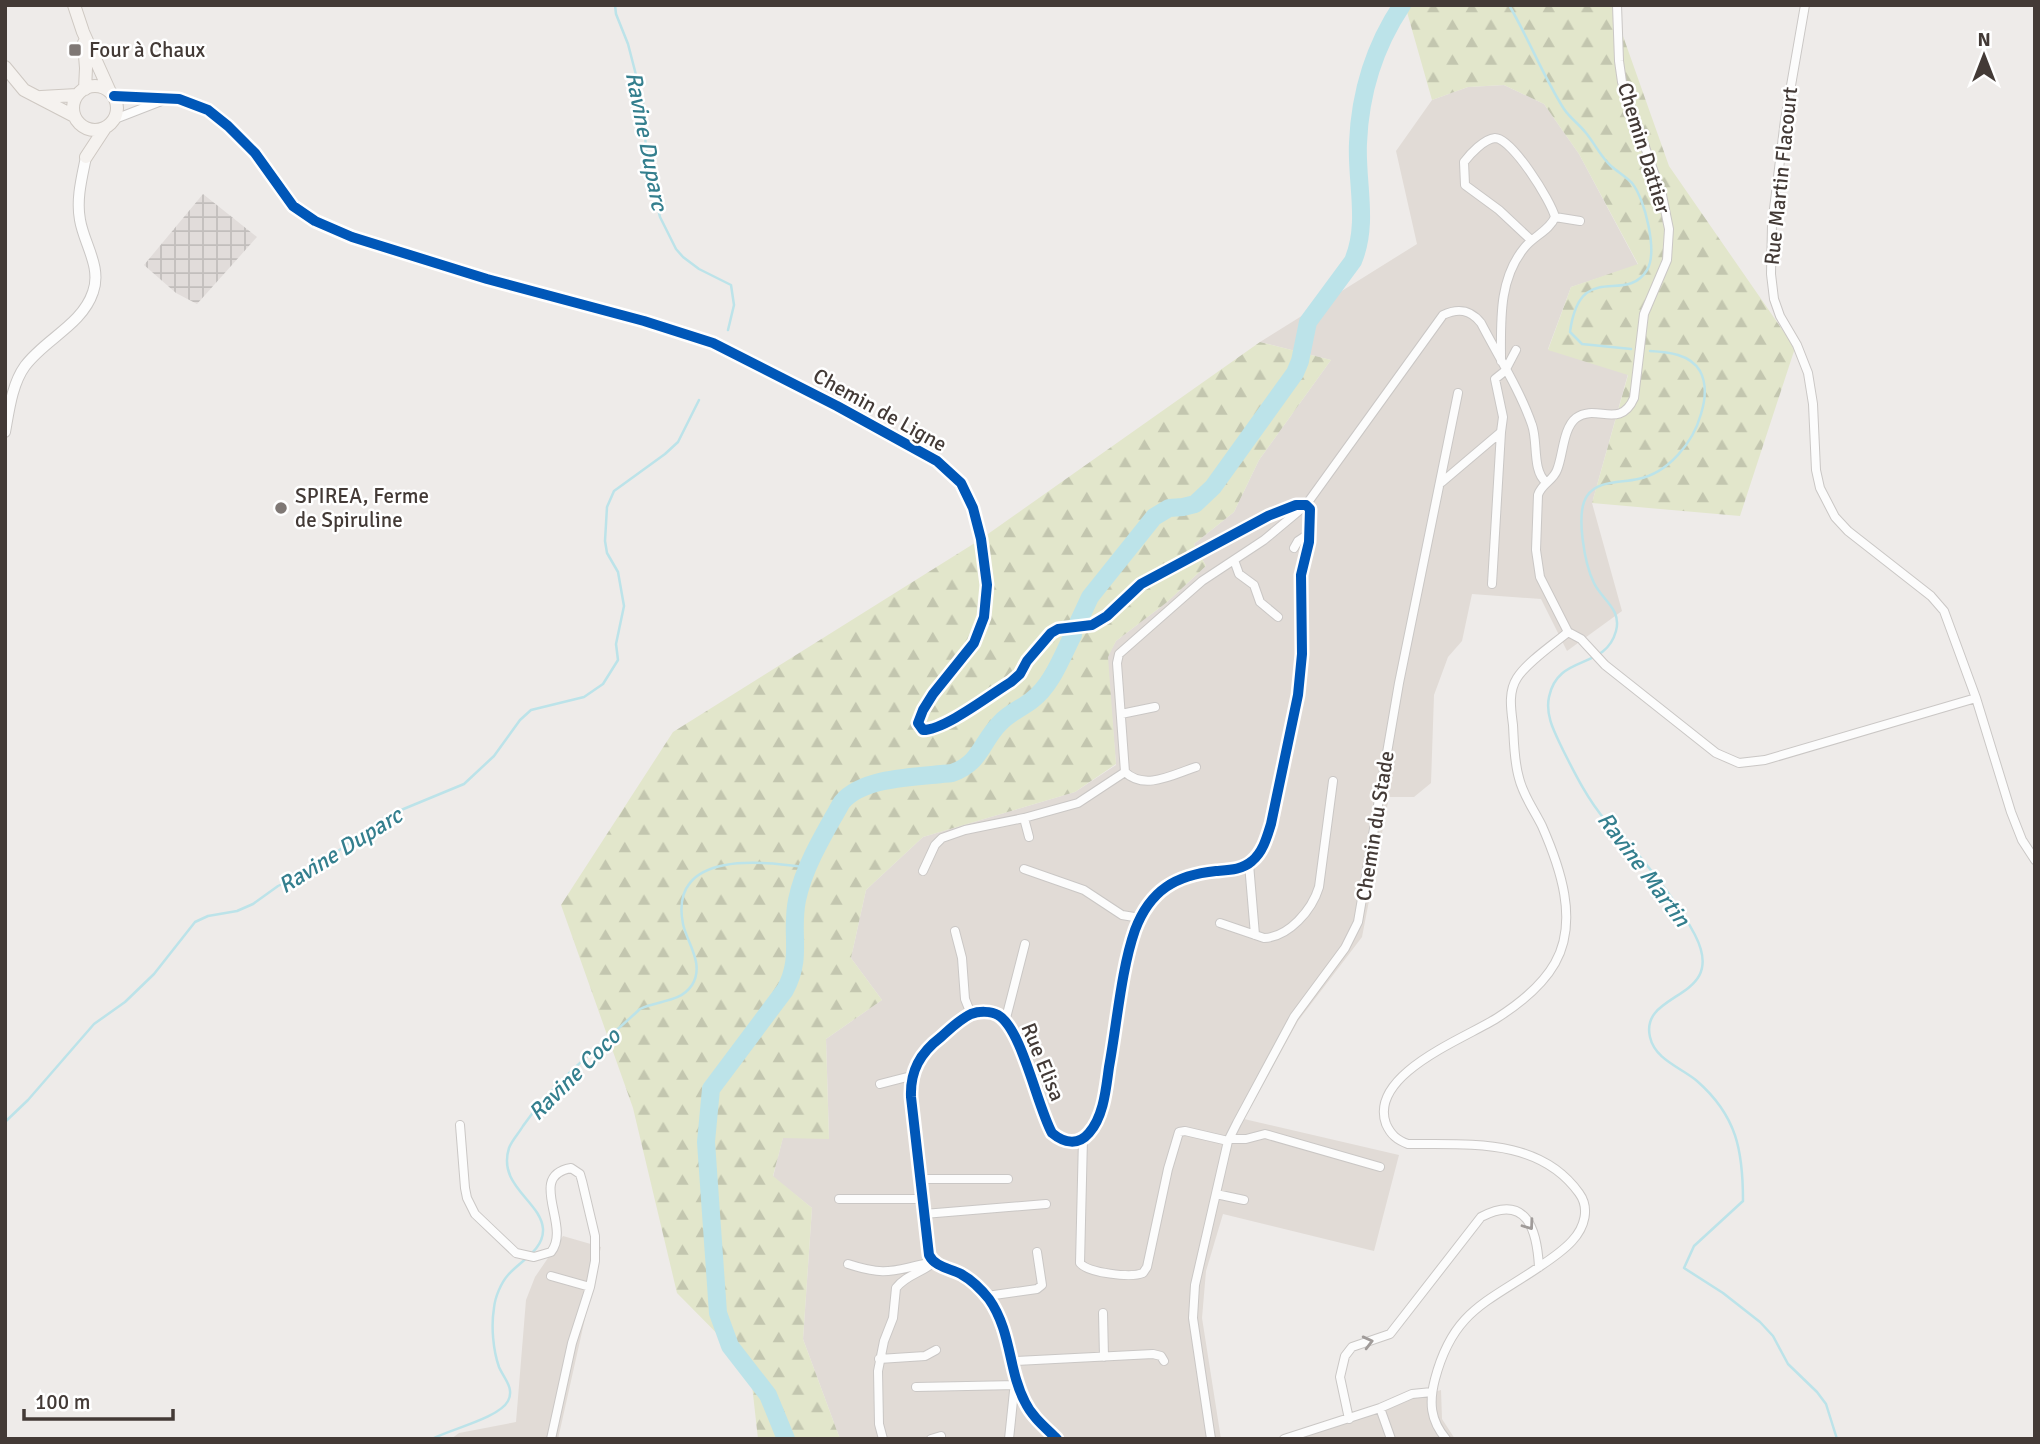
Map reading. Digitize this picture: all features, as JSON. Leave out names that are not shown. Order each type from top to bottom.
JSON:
[{"type":"main road","points":[[74,5],[83,32],[117,103],[110,124],[86,157]]},
{"type":"main road","points":[[83,32],[86,68],[81,92],[73,106],[75,116],[83,127],[86,157]]},
{"type":"main road","points":[[5,67],[24,90],[75,116]]},
{"type":"main road","points":[[37,97],[81,92],[93,86],[112,94]]},
{"type":"main road","points":[[83,127],[98,130],[110,124]]},
{"type":"street","name":"Chemin Dattier","points":[[1546,482],[1557,473],[1570,428],[1577,417],[1593,413],[1614,415],[1630,406],[1634,398],[1644,314],[1667,260],[1669,229],[1662,195],[1622,82],[1617,5]]},
{"type":"street","name":"Rue Martin Flacourt","points":[[1805,5],[1785,120],[1772,225],[1770,274],[1780,316],[1797,345],[1808,373],[1813,404],[1816,470],[1820,488],[1835,517],[1848,531],[1938,603],[1951,624],[2011,812],[2022,840],[2035,860]]},
{"type":"street","points":[[112,94],[166,99]]},
{"type":"street","points":[[110,124],[166,99]]},
{"type":"street","name":"Chemin de Ligne","points":[[166,99],[179,99],[196,104],[228,126],[255,153],[293,205],[315,221],[394,251],[713,343],[937,461],[961,483],[973,508],[981,539],[987,585],[984,617],[974,643],[923,710],[918,723],[923,730],[944,724],[1011,682],[1051,633],[1058,629],[1093,625],[1107,616],[1141,584],[1268,516],[1296,505],[1306,505]]},
{"type":"street","points":[[1531,240],[1499,210],[1465,185],[1463,169],[1468,156],[1493,139],[1507,143],[1532,174],[1555,217]]},
{"type":"street","points":[[5,432],[15,387],[26,365],[79,316],[94,292],[95,266],[80,220],[79,198],[86,157]]},
{"type":"street","points":[[1503,367],[1501,317],[1505,287],[1513,266],[1531,240],[1551,225],[1555,217]]},
{"type":"street","points":[[1555,217],[1580,222]]},
{"type":"street","points":[[1125,772],[1117,663],[1119,654],[1202,580],[1264,540],[1306,505],[1443,315],[1461,310],[1475,315],[1532,426],[1541,477],[1546,482],[1538,495],[1536,550],[1541,577],[1568,632],[1581,639],[1605,665],[1716,753],[1739,763],[1765,760],[1976,698]]},
{"type":"street","points":[[1492,584],[1503,417],[1495,379],[1516,350]]},
{"type":"street","name":"Chemin du Stade","points":[[1211,1439],[1193,1318],[1193,1301],[1216,1195],[1229,1140],[1294,1017],[1345,948],[1358,922],[1399,683],[1458,393]]},
{"type":"street","points":[[1442,482],[1501,432]]},
{"type":"street","points":[[1306,505],[1311,515],[1301,575],[1302,654],[1298,695],[1271,824],[1265,843],[1249,864],[1241,868],[1182,877],[1168,884],[1156,895],[1140,918],[1129,952],[1104,1099],[1091,1130],[1083,1139],[1080,1263],[1087,1270],[1134,1275],[1143,1273],[1147,1267],[1168,1169],[1179,1132],[1185,1130],[1229,1140],[1265,1134],[1380,1167]]},
{"type":"street","points":[[1294,548],[1297,541],[1310,533]]},
{"type":"street","points":[[1234,560],[1239,574],[1254,585],[1260,602],[1278,617]]},
{"type":"street","points":[[1446,1439],[1435,1424],[1431,1407],[1432,1392],[1450,1340],[1467,1315],[1483,1301],[1539,1267],[1573,1240],[1585,1220],[1584,1199],[1562,1174],[1542,1161],[1513,1149],[1478,1145],[1408,1144],[1397,1140],[1389,1131],[1384,1118],[1385,1103],[1392,1088],[1419,1062],[1498,1017],[1535,988],[1556,962],[1568,926],[1567,908],[1554,856],[1518,777],[1510,701],[1522,672],[1568,632]]},
{"type":"street","points":[[1121,714],[1155,707]]},
{"type":"street","points":[[1125,772],[1141,781],[1154,781],[1196,767]]},
{"type":"street","points":[[923,871],[935,845],[942,838],[1078,803],[1125,772]]},
{"type":"street","points":[[1220,923],[1271,938],[1296,923],[1317,893],[1333,781]]},
{"type":"street","points":[[1024,818],[1029,837]]},
{"type":"street","points":[[1271,824],[1281,818]]},
{"type":"street","points":[[1249,864],[1255,935]]},
{"type":"street","points":[[1024,869],[1075,886],[1122,915],[1140,918]]},
{"type":"street","points":[[933,1263],[926,1243],[911,1076],[925,1051],[971,1014],[965,999],[962,958],[955,931]]},
{"type":"street","name":"Rue Elisa","points":[[1005,1022],[1025,944]]},
{"type":"street","name":"Rue Elisa","points":[[971,1014],[990,1013],[1005,1022],[1019,1046],[1052,1133],[1060,1140],[1072,1142],[1083,1139]]},
{"type":"street","points":[[880,1084],[911,1076]]},
{"type":"street","points":[[460,1125],[465,1188],[471,1207],[516,1253],[529,1257],[551,1252],[558,1240],[558,1225],[549,1194],[552,1183],[563,1169],[571,1168],[576,1170],[582,1181],[594,1236],[595,1261],[590,1287],[572,1343],[551,1439]]},
{"type":"street","points":[[920,1179],[1008,1179]]},
{"type":"street","points":[[1216,1195],[1244,1200]]},
{"type":"street","points":[[839,1199],[923,1199]]},
{"type":"street","points":[[925,1214],[1046,1204]]},
{"type":"street","points":[[1349,1419],[1340,1377],[1345,1356],[1352,1347],[1390,1334],[1482,1217],[1501,1210],[1523,1216],[1533,1228],[1537,1240],[1539,1267]]},
{"type":"street","points":[[987,1296],[1037,1289],[1042,1284],[1037,1252]]},
{"type":"street","points":[[883,1439],[877,1398],[879,1359],[894,1318],[896,1288],[909,1276],[925,1270],[933,1263]]},
{"type":"street","points":[[848,1264],[868,1271],[890,1273],[933,1263],[964,1276],[979,1287],[1003,1326],[1025,1403],[1034,1416],[1058,1439]]},
{"type":"street","points":[[551,1276],[590,1287]]},
{"type":"street","points":[[1103,1313],[1104,1357]]},
{"type":"street","points":[[879,1359],[925,1356],[936,1350]]},
{"type":"street","points":[[1014,1361],[1153,1354],[1161,1356],[1164,1362]]},
{"type":"street","points":[[916,1387],[1018,1385]]},
{"type":"street","points":[[1009,1439],[1014,1391],[1018,1385]]},
{"type":"street","points":[[1284,1439],[1349,1419],[1412,1394],[1432,1392]]},
{"type":"street","points":[[1380,1408],[1391,1439]]},
{"type":"street","points":[[931,1439],[941,1436]]},
{"type":"shaded area","points":[[1504,85],[1544,104],[1579,154],[1638,265],[1571,287],[1548,349],[1628,374],[1592,503],[1622,611],[1567,651],[1541,599],[1472,594],[1462,641],[1448,657],[1434,695],[1431,783],[1414,797],[1389,797],[1362,937],[1298,1021],[1244,1119],[1399,1155],[1374,1251],[1223,1214],[1206,1271],[1202,1318],[1221,1439],[840,1439],[803,1339],[812,1208],[773,1177],[783,1137],[829,1138],[826,1039],[882,1000],[851,958],[866,890],[923,837],[1075,792],[1116,765],[1107,657],[1116,641],[1166,603],[1206,566],[1194,544],[1234,512],[1259,460],[1331,360],[1260,342],[1417,244],[1396,151],[1432,100],[1468,87]]},
{"type":"shaded area","points":[[203,194],[257,237],[197,304],[176,293],[144,265]]},
{"type":"shaded area","points":[[563,1236],[601,1247],[558,1439],[451,1439],[459,1433],[516,1422],[526,1300],[535,1277]]},
{"type":"shaded area","points":[[1441,1390],[1442,1419],[1455,1439],[1272,1439]]},
{"type":"green space","points":[[1405,5],[1612,5],[1669,166],[1795,348],[1740,516],[1592,503],[1628,375],[1548,350],[1571,287],[1638,264],[1579,154],[1544,104],[1504,85],[1468,87],[1432,100]]},
{"type":"green space","points":[[1260,342],[1331,360],[1259,460],[1234,512],[1194,544],[1206,566],[1166,603],[1116,641],[1108,657],[1116,764],[1075,792],[923,837],[866,890],[851,958],[882,1000],[826,1039],[829,1139],[783,1138],[773,1176],[812,1208],[803,1339],[840,1439],[758,1439],[750,1367],[677,1293],[633,1108],[561,905],[673,732],[978,541]]},
{"type":"waterway","name":"Ravine Duparc","points":[[615,5],[643,102],[647,166],[660,217],[683,257],[699,269],[731,285],[734,305],[728,330]]},
{"type":"waterway","points":[[1078,623],[1090,597],[1154,517],[1169,508],[1195,504],[1213,487],[1295,373],[1308,322],[1353,261],[1358,247],[1361,217],[1358,143],[1365,88],[1376,54],[1402,5]]},
{"type":"waterway","name":"Ravine Martin","points":[[1509,5],[1564,109],[1607,162],[1632,183],[1641,201],[1651,239],[1647,270],[1638,280],[1593,289],[1583,296],[1575,310],[1570,332],[1582,344],[1631,349]]},
{"type":"waterway","name":"Ravine Martin","points":[[1650,351],[1685,357],[1696,365],[1704,387],[1701,414],[1692,436],[1669,463],[1649,476],[1597,487],[1587,496],[1582,514],[1587,564],[1597,589],[1614,611],[1616,631],[1610,644],[1602,652],[1571,667],[1554,683],[1548,711],[1557,737],[1588,796],[1599,813],[1626,840],[1672,898],[1695,935],[1702,956],[1701,972],[1693,984],[1657,1011],[1650,1022],[1650,1037],[1657,1052],[1697,1081],[1721,1107],[1729,1121],[1739,1150],[1743,1201],[1694,1246],[1684,1268],[1723,1293],[1760,1322],[1773,1336],[1788,1364],[1826,1404],[1837,1439]]},
{"type":"waterway","name":"Ravine Duparc","points":[[5,1122],[28,1100],[94,1024],[125,1002],[154,974],[195,922],[253,904],[278,886],[311,870],[389,815],[464,784],[494,756],[520,720],[531,710],[584,697],[603,684],[618,660],[616,644],[624,606],[618,572],[607,553],[607,507],[614,491],[678,442],[699,400]]},
{"type":"waterway","points":[[786,1439],[768,1395],[730,1346],[718,1313],[706,1142],[711,1089],[785,990],[795,956],[795,912],[800,887],[816,849],[842,802],[852,793],[878,782],[952,773],[969,764],[1000,723],[1039,694],[1056,670],[1073,635]]},
{"type":"waterway","name":"Ravine Coco","points":[[432,1439],[495,1413],[510,1396],[494,1346],[495,1304],[505,1278],[536,1249],[543,1229],[535,1210],[509,1173],[507,1161],[514,1139],[563,1079],[640,1009],[675,998],[692,985],[697,969],[683,924],[682,900],[690,883],[705,871],[724,865],[769,863],[809,868]]},
{"type":"cycle path","points":[[114,96],[179,99],[208,110],[255,153],[293,206],[315,221],[352,237],[487,279],[644,321],[713,343],[937,461],[961,483],[973,508],[981,539],[987,585],[984,617],[974,643],[923,710],[918,723],[923,730],[955,718],[1011,682],[1051,633],[1058,629],[1092,625],[1107,616],[1141,584],[1268,516],[1296,505],[1306,505],[1310,509],[1309,542],[1301,575],[1302,654],[1298,695],[1266,839],[1259,853],[1248,864],[1235,869],[1189,876],[1166,887],[1148,904],[1135,930],[1126,962],[1105,1093],[1094,1126],[1085,1137],[1071,1142],[1052,1133],[1022,1051],[1007,1023],[992,1013],[971,1014],[955,1024],[922,1056],[912,1079],[911,1097],[929,1255],[939,1265],[969,1279],[989,1299],[1002,1325],[1015,1377],[1025,1402],[1035,1417],[1057,1439]]},
{"type":"place","name":"Four à Chaux","points":[[75,50]]},
{"type":"place","name":"SPIREA, Ferme de Spiruline","points":[[281,508]]}]
